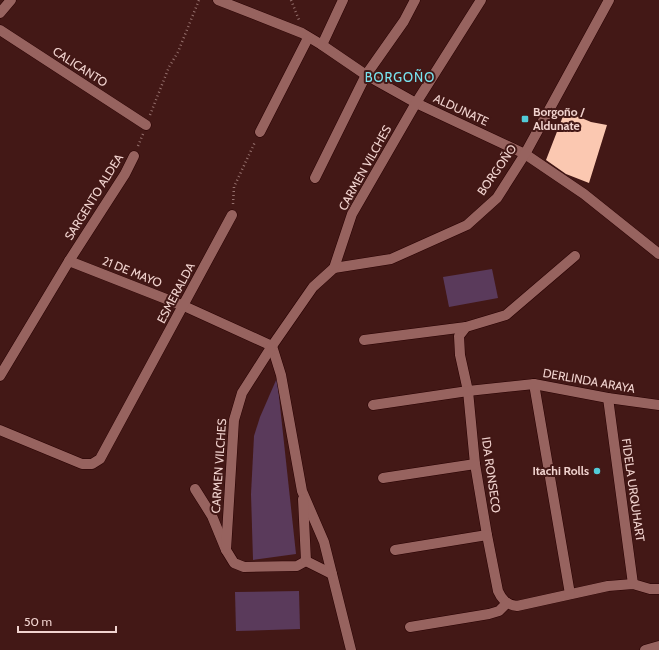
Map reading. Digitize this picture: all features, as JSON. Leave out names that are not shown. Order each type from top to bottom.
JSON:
[{"type":"street","points":[[0,13],[11,0]]},
{"type":"street","name":"ALDUNATE","points":[[218,0],[302,33],[366,75],[416,103],[525,154],[584,194],[659,254]]},
{"type":"street","points":[[322,45],[343,0]]},
{"type":"street","points":[[315,178],[366,75],[404,21],[415,0]]},
{"type":"street","name":"CARMEN VILCHES","points":[[226,550],[234,420],[242,393],[272,346],[313,287],[334,268],[352,214],[416,103],[481,0]]},
{"type":"street","name":"BORGOÑO","points":[[334,268],[391,259],[467,225],[497,198],[525,154],[609,0]]},
{"type":"street","name":"CALICANTO","points":[[0,30],[146,125]]},
{"type":"street","points":[[260,132],[308,38]]},
{"type":"street","name":"SARGENTO ALDEA","points":[[0,376],[69,261],[125,174],[134,156]]},
{"type":"street","name":"ESMERALDA","points":[[0,430],[82,464],[92,464],[100,460],[184,306],[232,214]]},
{"type":"street","points":[[364,340],[466,327],[506,314],[575,256]]},
{"type":"street","name":"21 DE MAYO","points":[[69,261],[184,306],[272,346]]},
{"type":"street","name":"IDA RONSECO","points":[[466,327],[460,336],[460,355],[468,390],[475,464],[498,591],[500,596],[507,603]]},
{"type":"street","points":[[272,346],[281,375],[302,491],[306,561],[332,574]]},
{"type":"street","points":[[534,384],[570,594]]},
{"type":"street","name":"DERLINDA ARAYA","points":[[373,405],[468,390],[534,384],[608,398],[659,405]]},
{"type":"street","name":"FIDELA URQUHART","points":[[608,398],[633,584]]},
{"type":"street","points":[[383,478],[475,464]]},
{"type":"street","name":"CARMEN VILCHES","points":[[194,489],[212,516],[226,550],[234,563],[244,567],[297,566],[306,561]]},
{"type":"street","points":[[302,491],[324,542],[351,650]]},
{"type":"street","points":[[395,550],[487,535]]},
{"type":"street","points":[[410,626],[489,614],[499,610],[507,603],[512,606],[522,606],[608,586],[633,584],[650,589],[659,589]]},
{"type":"path","name":"SARGENTO ALDEA","points":[[134,156],[169,67],[178,52],[199,0]]},
{"type":"path","points":[[232,214],[234,187],[260,132]]},
{"type":"shaded area","points":[[492,269],[498,298],[449,307],[443,277]]},
{"type":"shaded area","points":[[277,378],[296,554],[253,560],[251,494],[254,436],[260,417]]},
{"type":"shaded area","points":[[299,591],[300,629],[236,631],[235,592]]},
{"type":"building","points":[[565,111],[591,122],[607,125],[589,183],[566,174],[546,160]]},
{"type":"place","name":"Borgoño / Aldunate","points":[[525,119]]},
{"type":"place","name":"Itachi Rolls","points":[[597,471]]},
{"type":"district","name":"BORGOÑO","points":[[400,77]]}]
